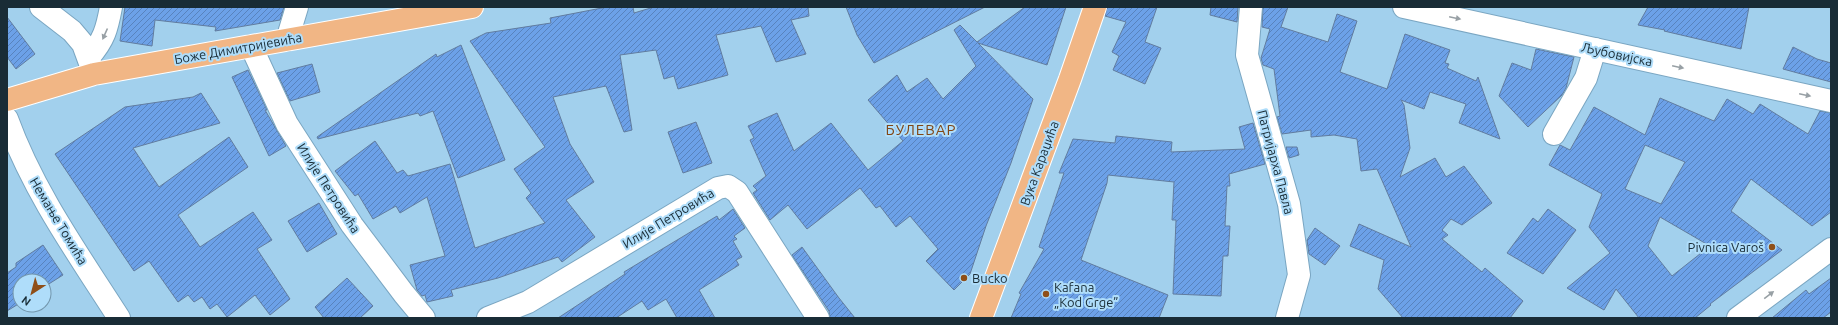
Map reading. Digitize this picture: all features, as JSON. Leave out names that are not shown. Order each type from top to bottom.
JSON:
[{"type":"main road","name":"Боже Димитријевића","points":[[7,100],[91,65],[251,46],[472,7]]},
{"type":"main road","name":"Вука Караџића","points":[[981,318],[1067,87],[1095,7]]},
{"type":"street","points":[[41,7],[72,31],[83,44],[91,65]]},
{"type":"street","points":[[91,65],[107,30],[111,7]]},
{"type":"street","points":[[287,40],[297,7]]},
{"type":"street","name":"Патријарха Павла","points":[[1251,7],[1247,55],[1290,204],[1299,274],[1287,318]]},
{"type":"street","name":"Љубовијска","points":[[1404,7],[1831,101]]},
{"type":"street","name":"Илије Петровића","points":[[251,46],[287,124],[352,225],[424,318]]},
{"type":"street","points":[[1554,134],[1586,78],[1595,49]]},
{"type":"street","name":"Немање Томића","points":[[7,119],[17,149],[40,193],[119,318]]},
{"type":"street","name":"Илије Петровића","points":[[488,318],[528,302],[718,188],[728,186],[737,192],[818,318]]},
{"type":"street","points":[[1738,318],[1831,249]]},
{"type":"building","points":[[125,7],[284,7],[280,20],[215,31],[216,27],[155,20],[152,46],[120,41]]},
{"type":"building","points":[[607,7],[633,7],[634,13],[654,7],[808,7],[809,16],[791,20],[806,54],[776,62],[761,26],[716,35],[728,75],[678,89],[674,76],[664,79],[656,50],[620,55],[632,130],[624,132],[606,86],[553,97],[570,144],[594,182],[566,200],[595,237],[562,262],[558,257],[498,278],[451,290],[453,296],[427,302],[425,295],[422,296],[417,290],[410,265],[445,256],[427,197],[400,213],[396,206],[373,219],[358,194],[355,196],[335,171],[375,141],[397,173],[403,170],[408,176],[450,164],[475,248],[545,223],[526,198],[531,193],[514,169],[545,147],[470,41],[486,33],[551,23],[550,18]]},
{"type":"building","points":[[846,7],[985,7],[874,63],[857,35]]},
{"type":"building","points":[[1025,7],[1066,7],[1047,65],[978,43],[1033,99],[1011,163],[986,226],[970,274],[954,290],[926,261],[938,249],[910,216],[896,227],[880,206],[876,208],[860,188],[807,229],[788,205],[770,220],[753,193],[757,190],[753,186],[766,176],[750,140],[754,138],[748,126],[777,113],[794,151],[831,123],[868,170],[903,141],[868,100],[897,75],[907,92],[927,78],[943,99],[976,66],[954,30],[960,25],[977,42]]},
{"type":"building","points":[[1107,7],[1157,7],[1145,42],[1161,48],[1145,84],[1113,70],[1119,56],[1112,52],[1126,22],[1105,16]]},
{"type":"building","points":[[1211,7],[1238,7],[1237,22],[1210,15]]},
{"type":"building","points":[[1263,7],[1288,7],[1281,27],[1328,42],[1337,14],[1357,21],[1340,72],[1387,89],[1405,34],[1450,50],[1445,63],[1449,64],[1447,68],[1476,81],[1478,77],[1500,139],[1459,123],[1466,104],[1430,92],[1424,109],[1401,100],[1404,105],[1410,148],[1400,177],[1435,158],[1446,177],[1464,166],[1492,203],[1462,225],[1451,219],[1442,230],[1448,235],[1442,239],[1482,272],[1485,268],[1523,301],[1510,318],[1403,318],[1378,289],[1384,260],[1350,246],[1359,224],[1411,247],[1377,169],[1361,171],[1357,139],[1334,135],[1311,137],[1311,130],[1282,134],[1277,117],[1280,116],[1274,69],[1263,65],[1261,58],[1270,29],[1262,27]]},
{"type":"building","points":[[1648,7],[1749,7],[1741,49],[1664,31],[1665,30],[1638,25]]},
{"type":"building","points":[[7,17],[35,54],[16,69],[7,57]]},
{"type":"building","points":[[461,45],[505,160],[458,178],[433,111],[420,116],[418,113],[318,139],[317,137],[436,54],[437,57]]},
{"type":"building","points":[[1793,47],[1817,59],[1831,63],[1831,82],[1783,69]]},
{"type":"building","points":[[1536,49],[1574,57],[1566,88],[1562,95],[1528,127],[1499,96],[1512,63],[1531,70]]},
{"type":"building","points":[[312,64],[320,92],[290,101],[277,73]]},
{"type":"building","points":[[248,70],[267,110],[265,110],[286,146],[269,156],[232,77]]},
{"type":"building","points":[[201,93],[220,123],[133,148],[159,187],[229,137],[248,167],[178,215],[200,247],[253,212],[272,240],[257,249],[290,299],[270,315],[255,295],[227,317],[217,304],[210,309],[202,297],[194,302],[188,295],[178,302],[149,261],[134,271],[55,154],[125,107],[193,97]]},
{"type":"building","points":[[1660,98],[1714,121],[1727,99],[1753,114],[1760,104],[1808,134],[1820,111],[1831,113],[1831,212],[1812,226],[1751,179],[1731,211],[1782,250],[1710,304],[1711,305],[1695,318],[1639,318],[1616,289],[1604,310],[1567,288],[1610,253],[1589,227],[1602,194],[1549,165],[1560,145],[1570,150],[1594,107],[1645,135]],"holes":[[[1645,145],[1685,162],[1661,204],[1625,189]],[[1660,217],[1710,246],[1672,276],[1648,246]]]},
{"type":"building","points":[[696,122],[712,163],[683,173],[668,132]]},
{"type":"building","points":[[1253,123],[1265,164],[1229,174],[1230,186],[1227,186],[1225,226],[1230,226],[1228,256],[1223,256],[1221,296],[1173,294],[1176,220],[1172,220],[1174,182],[1108,175],[1107,183],[1081,260],[1168,295],[1159,318],[1011,318],[1021,294],[1019,293],[1044,249],[1039,247],[1064,173],[1059,173],[1073,139],[1115,143],[1116,136],[1172,142],[1171,152],[1245,149],[1239,127]]},
{"type":"building","points":[[1286,147],[1297,147],[1299,155],[1289,158]]},
{"type":"building","points":[[319,203],[337,234],[307,252],[288,221]]},
{"type":"building","points":[[733,209],[745,228],[734,236],[737,239],[733,241],[742,257],[736,260],[739,265],[699,290],[715,318],[677,318],[666,299],[648,310],[642,301],[616,318],[558,318],[625,274],[624,272],[717,216],[719,220]]},
{"type":"building","points":[[1548,209],[1576,230],[1543,274],[1507,253],[1533,218],[1538,222]]},
{"type":"building","points":[[1315,228],[1340,246],[1325,265],[1309,254],[1307,240]]},
{"type":"building","points":[[43,245],[63,275],[52,282],[52,273],[12,273],[12,308],[7,311],[7,273],[16,267],[16,263]]},
{"type":"building","points":[[802,247],[855,318],[830,318],[829,311],[792,255]]},
{"type":"building","points":[[347,278],[373,306],[360,318],[324,318],[315,307]]},
{"type":"building","points":[[1831,278],[1831,312],[1823,318],[1772,318],[1806,290],[1809,294]]},
{"type":"place","name":"Pivnica Varoš","points":[[1772,247]]},
{"type":"place","name":"Bucko","points":[[964,278]]},
{"type":"place","name":"Kafana „Kod Grge”","points":[[1046,294]]},
{"type":"district","name":"БУЛЕВАР","points":[[921,130]]}]
